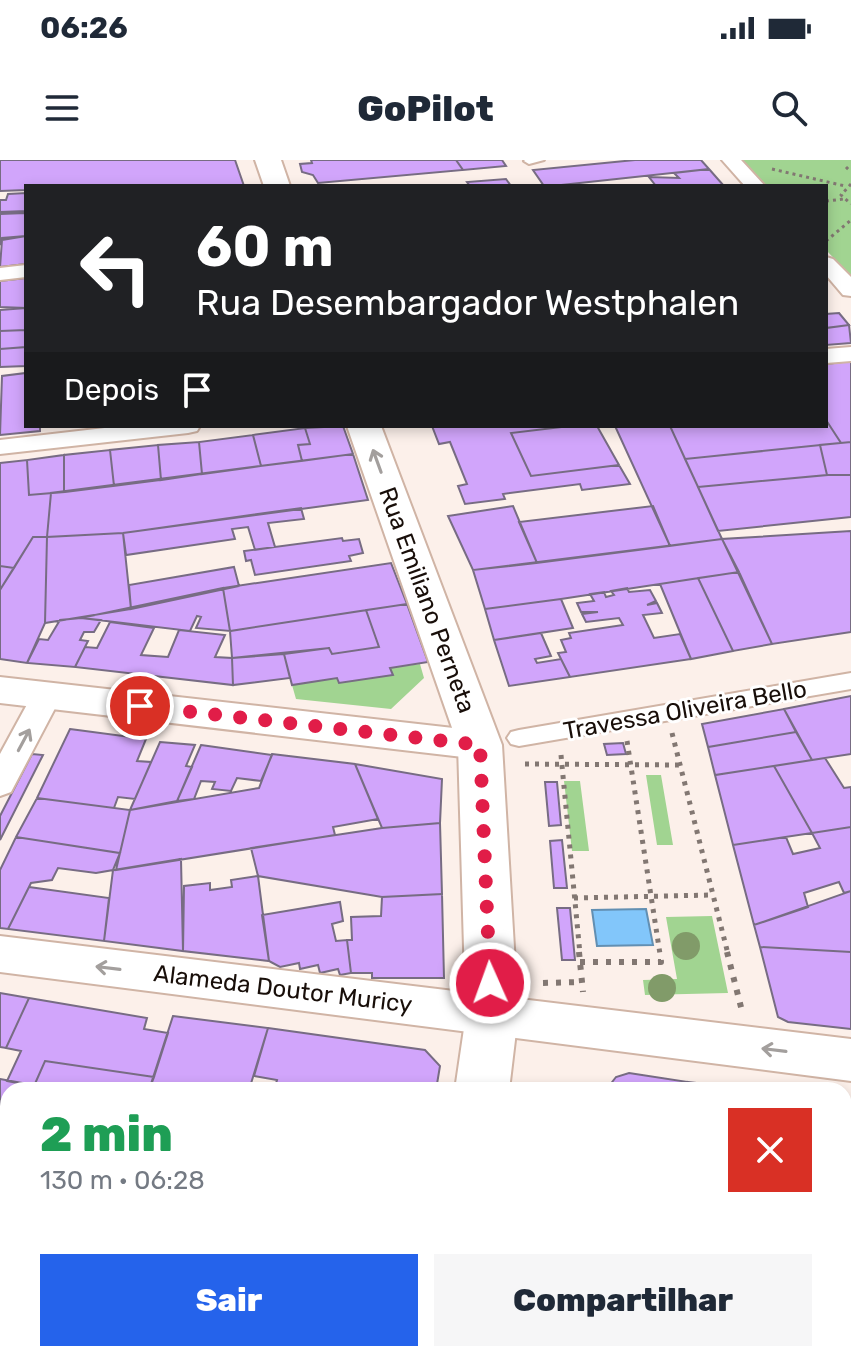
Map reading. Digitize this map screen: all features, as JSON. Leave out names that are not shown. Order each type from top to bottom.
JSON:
[{"type":"main road","points":[[268,160],[276,184]]},
{"type":"main road","name":"Rua Emiliano Perneta","points":[[365,428],[500,742],[492,1015],[483,1082]]},
{"type":"street","points":[[731,160],[753,184]]},
{"type":"street","points":[[828,265],[851,290]]},
{"type":"street","points":[[0,274],[24,271]]},
{"type":"street","points":[[828,356],[851,354]]},
{"type":"street","points":[[0,447],[170,428]]},
{"type":"street","name":"Travessa Oliveira Bello","points":[[500,742],[851,681]]},
{"type":"street","points":[[0,690],[500,742]]},
{"type":"street","points":[[0,784],[47,695]]},
{"type":"street","name":"Alameda Doutor Muricy","points":[[0,954],[851,1060]]},
{"type":"lane","points":[[529,161],[539,160]]},
{"type":"path","points":[[760,166],[845,186],[851,184]]},
{"type":"path","points":[[845,186],[842,191],[844,199],[851,204]]},
{"type":"path","points":[[828,201],[844,199]]},
{"type":"path","points":[[828,239],[851,220]]},
{"type":"path","points":[[669,713],[751,1047]]},
{"type":"path","points":[[580,962],[661,962],[625,720]]},
{"type":"path","points":[[561,731],[587,1026]]},
{"type":"path","points":[[525,764],[680,765]]},
{"type":"path","points":[[574,898],[712,895]]},
{"type":"green space","points":[[741,160],[851,160],[851,276],[828,252],[828,184],[760,184],[758,178]]},
{"type":"green space","points":[[420,664],[424,678],[391,709],[296,699],[292,685],[337,678],[339,683],[392,675],[390,668]]},
{"type":"green space","points":[[646,775],[661,775],[673,845],[657,845]]},
{"type":"green space","points":[[564,781],[580,781],[589,851],[572,851]]},
{"type":"green space","points":[[712,916],[728,993],[645,995],[643,980],[677,979],[666,917]]},
{"type":"water","points":[[646,909],[653,945],[597,946],[592,910]]},
{"type":"building","points":[[0,160],[235,160],[243,184],[24,184],[24,190],[0,191]]},
{"type":"building","points":[[311,160],[456,160],[463,170],[318,183],[313,175],[302,172],[300,164],[312,163]]},
{"type":"building","points":[[456,160],[502,160],[506,166],[463,170]]},
{"type":"building","points":[[635,160],[701,160],[709,169],[570,184],[543,184],[533,170]]},
{"type":"building","points":[[709,169],[722,184],[654,184],[649,177],[679,178],[674,173]]},
{"type":"building","points":[[506,179],[510,184],[468,184],[467,182]]},
{"type":"building","points":[[24,193],[24,211],[0,212],[0,200],[6,200],[8,194]]},
{"type":"building","points":[[24,213],[24,236],[2,238],[0,245],[0,214]]},
{"type":"building","points":[[24,236],[24,264],[0,267],[2,240]]},
{"type":"building","points":[[24,278],[24,308],[0,307],[0,281]]},
{"type":"building","points":[[24,308],[24,330],[0,331],[0,310]]},
{"type":"building","points":[[839,313],[849,325],[828,328],[828,314]]},
{"type":"building","points":[[849,325],[851,343],[828,345],[828,328]]},
{"type":"building","points":[[24,330],[24,347],[0,349],[0,331]]},
{"type":"building","points":[[24,347],[24,366],[0,367],[0,349]]},
{"type":"building","points":[[851,361],[851,442],[841,443],[828,423],[828,364]]},
{"type":"building","points":[[24,373],[24,428],[40,428],[40,431],[0,435],[2,376]]},
{"type":"building","points":[[828,423],[841,443],[685,459],[671,428],[828,428]]},
{"type":"building","points":[[305,428],[344,428],[353,454],[302,461],[298,445],[310,444]]},
{"type":"building","points":[[305,428],[310,444],[298,445],[302,461],[261,466],[253,435]]},
{"type":"building","points":[[433,428],[553,428],[511,433],[531,476],[619,465],[630,484],[582,490],[580,484],[503,494],[505,499],[465,504],[458,486],[467,484],[450,442],[439,444]]},
{"type":"building","points":[[553,428],[598,428],[619,465],[531,476],[511,433]]},
{"type":"building","points":[[616,428],[671,428],[722,539],[670,546]]},
{"type":"building","points":[[253,435],[261,466],[202,474],[199,442]]},
{"type":"building","points":[[199,442],[202,474],[161,480],[158,445]]},
{"type":"building","points":[[851,442],[851,475],[827,475],[820,445]]},
{"type":"building","points":[[158,445],[161,480],[114,486],[110,450]]},
{"type":"building","points":[[820,445],[827,475],[698,487],[685,459]]},
{"type":"building","points":[[110,450],[114,486],[64,492],[64,455]]},
{"type":"building","points":[[353,454],[368,500],[123,533],[47,537],[51,493]]},
{"type":"building","points":[[64,455],[64,492],[29,495],[27,460]]},
{"type":"building","points":[[27,460],[29,495],[51,493],[47,537],[33,537],[14,568],[0,566],[0,463]]},
{"type":"building","points":[[851,475],[851,517],[718,531],[698,487]]},
{"type":"building","points":[[513,506],[537,563],[473,570],[448,516]]},
{"type":"building","points":[[653,506],[670,546],[537,563],[519,522]]},
{"type":"building","points":[[301,508],[304,519],[268,523],[275,547],[255,550],[248,527],[232,529],[235,539],[126,555],[123,533]]},
{"type":"building","points":[[851,531],[851,632],[772,644],[722,539]]},
{"type":"building","points":[[123,533],[131,609],[45,623],[47,537]]},
{"type":"building","points":[[33,537],[47,537],[45,623],[27,663],[0,659],[0,590]]},
{"type":"building","points":[[342,538],[343,541],[359,539],[363,553],[349,556],[351,561],[255,575],[251,560],[246,561],[244,551]]},
{"type":"building","points":[[722,539],[739,572],[485,609],[473,570]]},
{"type":"building","points":[[391,563],[407,604],[230,631],[223,588]]},
{"type":"building","points":[[0,566],[14,568],[0,590]]},
{"type":"building","points":[[234,567],[239,586],[131,609],[129,585]]},
{"type":"building","points":[[739,572],[772,644],[733,651],[698,578]]},
{"type":"building","points":[[698,578],[733,651],[691,659],[660,584]]},
{"type":"building","points":[[223,588],[230,631],[196,628],[201,617],[197,616],[190,631],[81,618]]},
{"type":"building","points":[[627,588],[629,592],[650,590],[656,601],[647,605],[657,603],[662,613],[643,615],[654,638],[680,634],[691,659],[570,677],[558,653],[566,652],[561,640],[571,638],[569,633],[623,625],[619,618],[586,622],[582,614],[598,612],[581,612],[577,603],[594,601],[590,594],[604,592],[606,597],[614,595],[611,591]]},
{"type":"building","points":[[561,599],[573,628],[494,640],[485,609]]},
{"type":"building","points":[[407,604],[428,662],[390,668],[393,675],[339,683],[337,678],[292,685],[284,654],[329,648],[332,654],[379,647],[366,610]]},
{"type":"building","points":[[366,610],[379,647],[332,654],[329,648],[232,658],[230,631]]},
{"type":"building","points":[[60,620],[101,620],[94,632],[84,632],[80,640],[88,641],[75,667],[27,663],[39,639],[48,640]]},
{"type":"building","points":[[110,622],[154,628],[141,655],[168,657],[179,630],[225,635],[215,657],[232,658],[233,685],[75,667],[85,647],[97,648]]},
{"type":"building","points":[[541,633],[551,656],[535,659],[537,663],[561,659],[570,677],[509,686],[494,640]]},
{"type":"building","points":[[284,654],[290,678],[233,685],[232,658]]},
{"type":"building","points":[[851,696],[851,754],[812,760],[784,709]]},
{"type":"building","points":[[784,709],[796,732],[708,747],[702,724]]},
{"type":"building","points":[[70,729],[146,739],[137,761],[151,762],[135,799],[118,797],[114,808],[37,798]]},
{"type":"building","points":[[796,732],[812,760],[715,775],[708,747]]},
{"type":"building","points":[[160,742],[195,745],[186,766],[192,767],[177,801],[130,810]]},
{"type":"building","points":[[623,743],[626,754],[607,755],[604,744]]},
{"type":"building","points":[[201,745],[272,755],[261,781],[237,778],[231,791],[212,789],[215,782],[201,781],[194,799],[177,801]]},
{"type":"building","points":[[32,754],[43,755],[0,840],[0,816]]},
{"type":"building","points":[[272,754],[355,764],[378,819],[333,827],[335,835],[116,870],[130,810],[259,788]]},
{"type":"building","points":[[825,758],[844,788],[851,787],[851,827],[812,833],[774,766]]},
{"type":"building","points":[[355,764],[442,779],[440,823],[382,828]]},
{"type":"building","points":[[774,766],[812,833],[733,845],[715,775]]},
{"type":"building","points":[[545,782],[557,782],[561,825],[549,826]]},
{"type":"building","points":[[37,798],[130,810],[120,853],[16,837]]},
{"type":"building","points":[[440,823],[442,894],[382,897],[258,876],[251,848],[382,828]]},
{"type":"building","points":[[851,827],[851,891],[844,893],[839,882],[804,893],[808,907],[754,925],[733,845],[786,837],[793,854],[820,848],[812,833]]},
{"type":"building","points":[[16,837],[120,853],[113,870],[96,873],[58,868],[52,880],[31,883],[8,929],[0,928],[0,870]]},
{"type":"building","points":[[562,840],[567,888],[554,888],[550,841]]},
{"type":"building","points":[[181,859],[183,951],[104,941],[113,870]]},
{"type":"building","points":[[258,876],[269,961],[183,951],[184,886],[210,883],[210,890],[232,887],[231,880]]},
{"type":"building","points":[[29,887],[109,898],[104,941],[8,929]]},
{"type":"building","points":[[851,891],[851,952],[760,947],[754,925]]},
{"type":"building","points":[[442,894],[444,978],[372,978],[372,973],[351,973],[347,940],[352,940],[351,917],[381,916],[382,897]]},
{"type":"building","points":[[340,902],[343,921],[332,924],[336,941],[347,940],[351,973],[340,975],[338,969],[320,973],[318,965],[300,969],[299,963],[280,967],[269,961],[262,915]]},
{"type":"building","points":[[557,908],[570,908],[575,960],[562,960]]},
{"type":"building","points":[[760,947],[851,952],[851,1029],[788,1022],[778,1017]]},
{"type":"building","points":[[0,993],[29,998],[6,1048],[0,1047]]},
{"type":"building","points":[[29,998],[147,1018],[144,1029],[168,1033],[154,1077],[45,1061],[36,1082],[7,1081],[21,1051],[6,1048]]},
{"type":"building","points":[[173,1016],[268,1028],[251,1082],[152,1082]]},
{"type":"building","points":[[268,1028],[425,1050],[440,1066],[437,1082],[276,1082],[254,1076]]},
{"type":"building","points":[[45,1061],[154,1077],[152,1082],[36,1082]]},
{"type":"building","points":[[629,1073],[688,1082],[612,1082],[616,1077]]},
{"type":"route","points":[[140,706],[480,745],[490,983]]}]
